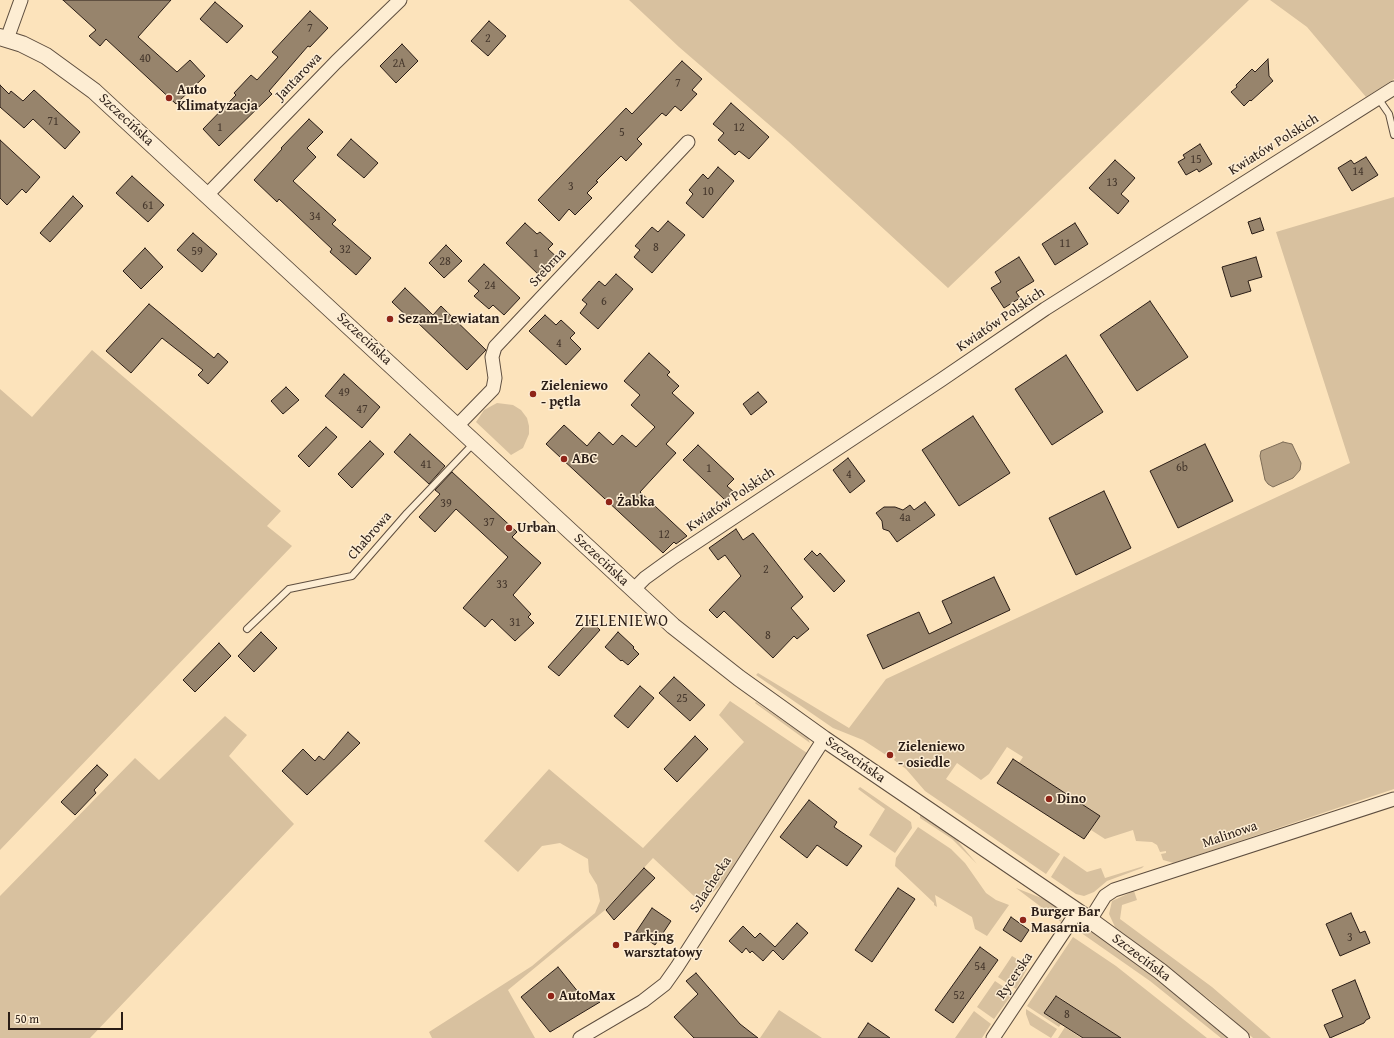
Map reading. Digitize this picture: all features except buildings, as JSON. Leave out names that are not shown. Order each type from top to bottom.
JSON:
[{"type":"street","points":[[4,38],[21,0]]},
{"type":"street","name":"Jantarowa","points":[[207,195],[336,62],[400,0]]},
{"type":"street","name":"Szczecińska","points":[[4,38],[46,56],[79,78],[475,442],[633,590],[674,626],[739,678],[824,739],[1084,916],[1160,970],[1241,1038]]},
{"type":"street","name":"Kwiatów Polskich","points":[[633,590],[645,578],[674,557],[941,380],[1045,309],[1394,88]]},
{"type":"street","name":"Srebrna","points":[[457,426],[493,389],[495,378],[492,357],[495,347],[688,142]]},
{"type":"street","name":"Szlachecka","points":[[580,1038],[643,1001],[665,984],[824,739]]},
{"type":"street","name":"Malinowa","points":[[1084,916],[1105,896],[1114,890],[1394,799]]},
{"type":"street","name":"Rycerska","points":[[992,1038],[1084,916]]},
{"type":"lane","points":[[1378,98],[1389,114],[1394,135]]},
{"type":"lane","name":"Chabrowa","points":[[248,629],[289,589],[352,576],[407,512],[475,442]]},
{"type":"shaded area","points":[[629,0],[1249,0],[948,288],[788,141],[679,47]]},
{"type":"shaded area","points":[[1270,0],[1394,0],[1394,79],[1366,97],[1307,27]]},
{"type":"shaded area","points":[[1394,197],[1394,789],[1174,863],[1163,860],[1161,854],[1166,853],[1166,851],[1160,852],[1157,845],[1152,842],[1136,841],[1133,830],[1105,839],[1091,830],[1100,816],[1019,763],[1023,757],[1007,747],[989,774],[981,780],[957,763],[946,779],[1060,854],[1046,874],[925,791],[906,769],[894,760],[896,757],[888,752],[886,755],[863,740],[833,728],[756,675],[758,673],[849,728],[886,679],[1350,463],[1276,232]]},
{"type":"shaded area","points":[[92,350],[281,511],[267,526],[292,546],[0,850],[0,389],[32,417]]},
{"type":"shaded area","points":[[497,403],[513,405],[521,410],[527,418],[529,434],[523,448],[511,455],[476,422],[484,410]]},
{"type":"shaded area","points":[[1283,442],[1292,444],[1301,463],[1300,470],[1293,478],[1273,487],[1265,480],[1260,456],[1261,451]]},
{"type":"shaded area","points":[[730,701],[807,753],[721,885],[704,900],[696,898],[653,858],[605,910],[508,990],[535,1038],[432,1038],[429,1032],[532,966],[595,913],[600,901],[597,885],[589,872],[588,859],[560,843],[542,846],[518,872],[484,841],[549,769],[643,848],[744,742],[719,715]]},
{"type":"shaded area","points":[[756,702],[808,738],[810,743],[755,703]]},
{"type":"shaded area","points":[[225,716],[247,735],[229,756],[294,824],[90,1038],[0,1038],[0,896],[135,758],[159,780]]},
{"type":"shaded area","points":[[860,787],[911,822],[912,828],[895,853],[869,835],[885,809],[858,789]]},
{"type":"shaded area","points":[[920,814],[956,839],[977,864],[952,839],[920,818]]},
{"type":"shaded area","points":[[918,827],[951,849],[965,863],[986,893],[996,900],[1009,905],[987,936],[975,929],[972,917],[935,895],[937,907],[934,905],[934,903],[895,866],[896,858]]},
{"type":"shaded area","points":[[1064,856],[1087,872],[1101,868],[1105,878],[1144,866],[1107,881],[1094,892],[1084,896],[1076,894],[1051,877]]},
{"type":"shaded area","points":[[1016,888],[1044,899],[1058,909],[1062,918],[1061,922]]},
{"type":"shaded area","points":[[1134,891],[1137,900],[1122,905],[1120,919],[1212,987],[1271,1038],[1253,1038],[1214,1003],[1115,927],[1109,914],[1112,901]]},
{"type":"shaded area","points":[[1086,929],[1154,976],[1230,1038],[1221,1038],[1150,981],[1077,930]]},
{"type":"shaded area","points":[[1073,937],[1116,966],[1207,1038],[1121,1038],[1056,995],[1044,1013],[1061,1024],[1059,1027],[1027,1006]]},
{"type":"shaded area","points":[[1012,956],[1025,964],[1027,969],[1016,989],[998,977]]},
{"type":"shaded area","points":[[995,981],[1013,993],[994,1019],[977,1007]]},
{"type":"shaded area","points":[[1026,1009],[1057,1029],[1051,1038],[1030,1025],[1026,1014]]},
{"type":"shaded area","points":[[779,1010],[822,1038],[760,1038]]},
{"type":"shaded area","points":[[974,1011],[991,1024],[982,1038],[955,1038]]},
{"type":"shaded area","points":[[1065,1027],[1081,1038],[1058,1038]]},
{"type":"place","name":"Auto Klimatyzacja","points":[[169,98]]},
{"type":"place","name":"Sezam-Lewiatan","points":[[390,319]]},
{"type":"place","name":"Zieleniewo - pętla","points":[[533,394]]},
{"type":"place","name":"ABC","points":[[564,459]]},
{"type":"place","name":"Żabka","points":[[609,502]]},
{"type":"place","name":"Urban","points":[[509,528]]},
{"type":"place","name":"Zieleniewo - osiedle","points":[[890,755]]},
{"type":"place","name":"Dino","points":[[1049,799]]},
{"type":"place","name":"Burger Bar Masarnia","points":[[1023,920]]},
{"type":"place","name":"Parking warsztatowy","points":[[616,945]]},
{"type":"place","name":"AutoMax","points":[[551,996]]},
{"type":"district","name":"ZIELENIEWO","points":[[622,622]]}]
